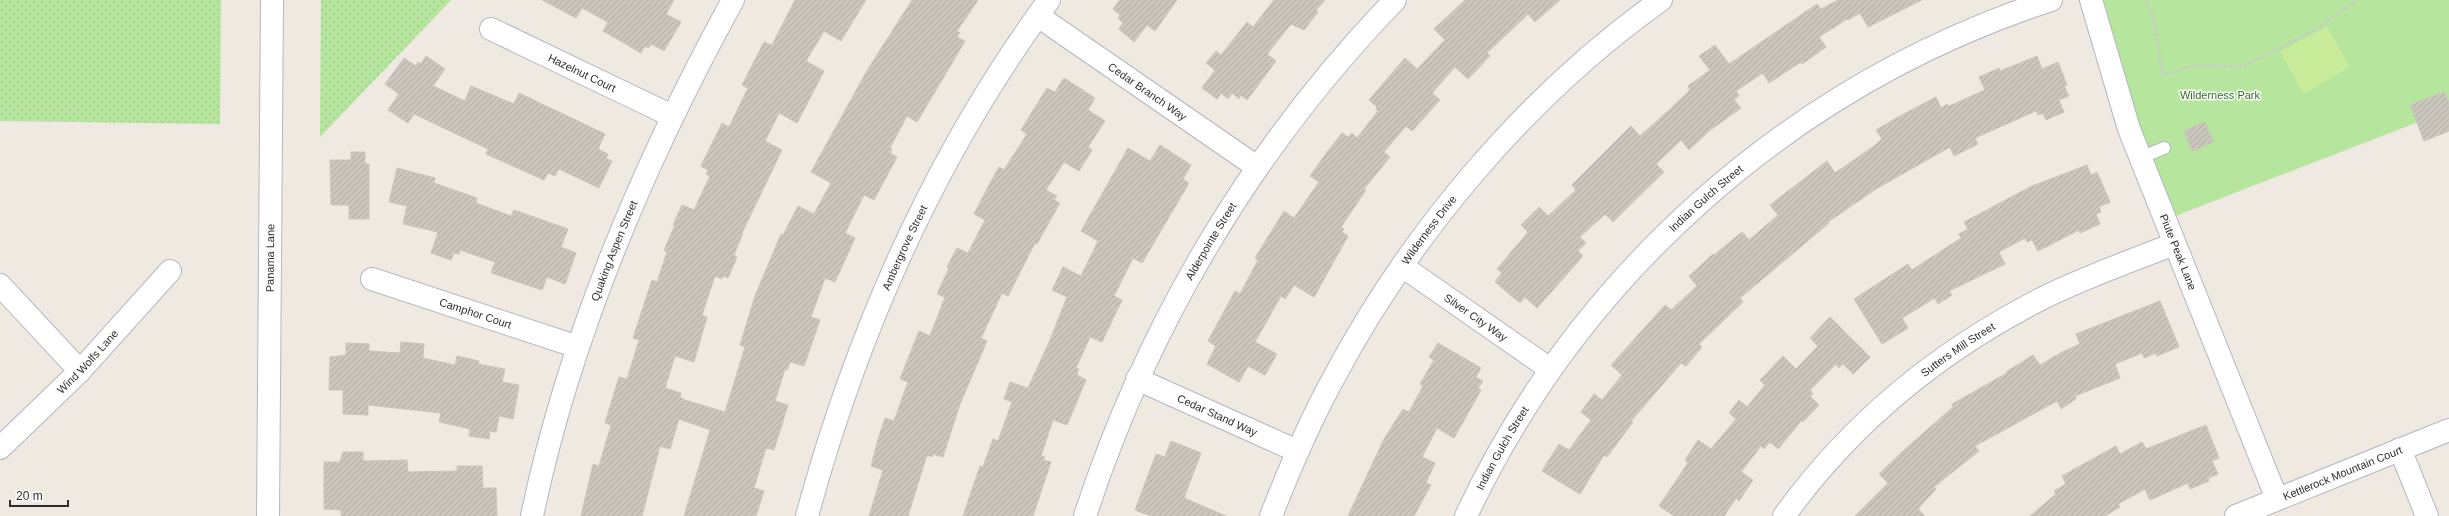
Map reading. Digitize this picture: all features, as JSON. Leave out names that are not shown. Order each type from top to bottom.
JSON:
[{"type":"street","name":"Panama Lane","points":[[268,516],[272,0]]},
{"type":"street","name":"Quaking Aspen Street","points":[[532,516],[551,440],[578,347],[631,205],[672,116],[733,0]]},
{"type":"street","name":"Alderpointe Street","points":[[1084,516],[1102,465],[1137,379],[1183,286],[1218,226],[1257,167],[1309,97],[1395,0]]},
{"type":"street","name":"Wilderness Drive","points":[[1270,516],[1297,451],[1332,381],[1362,329],[1402,266],[1475,172],[1530,113],[1588,58],[1661,0]]},
{"type":"street","name":"Indian Gulch Street","points":[[1466,516],[1505,441],[1550,369],[1588,318],[1633,266],[1680,218],[1732,173],[1786,132],[1828,103],[1901,62],[1948,39],[2011,13],[2051,0]]},
{"type":"street","name":"Piute Peak Lane","points":[[2091,0],[2114,82],[2140,158],[2277,499]]},
{"type":"street","name":"Cedar Branch Way","points":[[1044,8],[1257,167]]},
{"type":"street","name":"Ambergrove Street","points":[[807,516],[847,386],[877,308],[911,232],[984,98],[1044,8]]},
{"type":"street","name":"Hazelnut Court","points":[[492,29],[672,116]]},
{"type":"street","name":"Sutters Mill Street","points":[[1784,516],[1823,467],[1865,423],[1901,390],[1949,353],[2001,321],[2044,298],[2174,244]]},
{"type":"street","name":"Silver City Way","points":[[1402,266],[1550,369]]},
{"type":"street","name":"Wind Wolfs Lane","points":[[0,448],[80,371],[170,271]]},
{"type":"street","name":"Camphor Court","points":[[372,279],[578,347]]},
{"type":"street","points":[[0,285],[80,371]]},
{"type":"street","name":"Cedar Stand Way","points":[[1137,379],[1297,451]]},
{"type":"street","name":"Kettlerock Mountain Court","points":[[2236,516],[2449,430]]},
{"type":"street","points":[[2400,449],[2427,516]]},
{"type":"lane","points":[[2140,158],[2164,148]]},
{"type":"path","points":[[2146,0],[2153,17],[2163,75],[2196,65],[2230,67],[2246,65],[2313,31],[2357,0]]},
{"type":"green space","points":[[0,0],[221,0],[220,124],[0,121]]},
{"type":"green space","points":[[321,0],[451,0],[320,137]]},
{"type":"green space","name":"Wilderness Park","points":[[2091,0],[2449,0],[2449,110],[2165,220]]},
{"type":"green space","points":[[2327,26],[2350,67],[2304,94],[2280,52]]},
{"type":"building","points":[[542,0],[674,0],[666,14],[681,22],[664,51],[651,44],[649,48],[645,46],[641,53],[603,31],[608,22],[582,8],[576,18]]},
{"type":"building","points":[[795,0],[866,0],[841,41],[824,31],[806,61],[824,71],[797,123],[779,113],[765,141],[782,150],[742,233],[734,255],[737,257],[728,278],[723,276],[722,279],[715,276],[702,315],[707,317],[694,362],[675,356],[665,388],[681,393],[680,397],[685,400],[725,412],[745,347],[740,345],[755,296],[781,234],[783,235],[798,206],[814,214],[831,183],[811,172],[868,69],[912,0],[978,0],[957,31],[960,33],[957,37],[965,41],[917,122],[907,116],[890,148],[892,149],[890,153],[897,157],[874,200],[864,195],[845,233],[855,238],[835,282],[825,278],[811,317],[820,320],[804,366],[790,362],[787,370],[785,369],[775,401],[788,405],[774,450],[766,448],[754,488],[764,491],[756,516],[684,516],[710,430],[679,419],[670,449],[660,446],[642,516],[581,516],[593,464],[599,466],[611,425],[605,423],[619,377],[627,379],[639,340],[633,338],[652,280],[657,282],[667,252],[664,250],[675,225],[673,225],[682,205],[694,210],[710,176],[706,174],[708,170],[701,166],[722,123],[729,127],[748,88],[742,85],[764,42],[772,45]]},
{"type":"building","points":[[1120,0],[1177,0],[1155,31],[1147,25],[1134,42],[1119,29],[1123,23],[1118,18],[1120,15],[1113,9]]},
{"type":"building","points":[[1274,0],[1325,0],[1316,10],[1318,12],[1304,30],[1291,24],[1267,54],[1276,61],[1247,100],[1241,95],[1239,99],[1232,93],[1228,99],[1221,93],[1217,99],[1202,88],[1215,70],[1206,63],[1216,51],[1221,55],[1247,22],[1253,27]]},
{"type":"building","points":[[1465,0],[1560,0],[1535,22],[1528,14],[1487,53],[1490,56],[1468,79],[1455,67],[1432,93],[1440,100],[1412,131],[1406,126],[1384,152],[1390,157],[1364,189],[1366,190],[1341,227],[1344,229],[1342,232],[1348,236],[1314,297],[1294,285],[1285,299],[1281,296],[1255,342],[1277,354],[1265,375],[1248,366],[1239,382],[1207,364],[1216,346],[1208,341],[1235,291],[1240,294],[1258,260],[1255,258],[1284,211],[1294,218],[1319,182],[1310,176],[1327,152],[1342,133],[1348,137],[1352,133],[1357,138],[1378,111],[1376,109],[1377,107],[1369,100],[1405,58],[1417,69],[1445,40],[1434,29]]},
{"type":"building","points":[[1838,0],[1922,0],[1868,27],[1860,13],[1848,20],[1847,19],[1819,37],[1826,47],[1802,64],[1801,62],[1769,83],[1763,73],[1736,91],[1739,96],[1734,100],[1741,108],[1709,131],[1689,150],[1681,140],[1656,164],[1664,172],[1613,222],[1605,214],[1580,237],[1586,243],[1578,251],[1583,256],[1537,308],[1525,297],[1520,303],[1495,282],[1502,273],[1497,269],[1528,232],[1521,225],[1539,207],[1548,216],[1576,190],[1572,185],[1631,126],[1640,136],[1668,111],[1690,90],[1688,86],[1710,70],[1699,56],[1715,45],[1729,64],[1817,4],[1821,9]]},
{"type":"building","points":[[426,56],[445,69],[433,86],[465,101],[471,86],[514,104],[519,93],[605,134],[598,149],[608,154],[606,158],[612,161],[599,188],[559,169],[555,176],[548,173],[544,180],[486,154],[488,149],[414,114],[408,123],[388,110],[399,94],[385,84],[404,58],[416,66],[418,62],[421,64]]},
{"type":"building","points":[[2037,56],[2042,69],[2058,62],[2067,85],[2064,86],[2069,96],[2059,100],[2064,112],[2046,120],[2043,113],[2038,115],[2036,111],[1975,138],[1978,144],[1954,156],[1950,147],[1876,189],[1828,222],[1829,223],[1740,298],[1743,302],[1699,344],[1702,347],[1686,366],[1681,363],[1631,421],[1633,422],[1607,457],[1604,455],[1580,494],[1542,471],[1559,444],[1569,450],[1591,420],[1581,412],[1594,394],[1602,400],[1622,375],[1611,365],[1665,305],[1671,310],[1697,286],[1689,276],[1713,254],[1714,255],[1742,232],[1749,240],[1778,215],[1770,205],[1827,161],[1835,173],[1882,139],[1876,130],[1898,117],[1936,97],[1941,108],[1947,104],[1949,106],[1985,90],[1979,77],[1999,68],[2000,71]]},
{"type":"building","points":[[1064,78],[1095,98],[1088,110],[1105,121],[1088,147],[1092,150],[1079,171],[1064,162],[1046,190],[1057,196],[1054,200],[1060,203],[1037,244],[1035,243],[1008,296],[1002,293],[981,338],[987,341],[960,404],[943,457],[933,454],[932,457],[927,455],[908,516],[869,516],[883,470],[871,466],[878,439],[885,418],[894,421],[908,382],[900,379],[919,331],[930,336],[945,297],[937,294],[949,268],[947,267],[957,248],[968,253],[985,220],[974,214],[988,187],[999,167],[1004,170],[1027,134],[1021,130],[1047,88],[1055,92]]},
{"type":"building","points":[[2444,92],[2449,102],[2449,131],[2424,141],[2410,105]]},
{"type":"building","points":[[2205,122],[2213,142],[2192,151],[2184,131]]},
{"type":"building","points":[[1160,145],[1191,165],[1183,179],[1189,183],[1142,263],[1133,258],[1114,296],[1122,300],[1102,342],[1090,337],[1076,368],[1079,369],[1077,375],[1086,380],[1067,425],[1053,420],[1041,456],[1045,457],[1043,460],[1051,462],[1033,516],[963,516],[980,466],[983,467],[993,439],[998,441],[1012,402],[1004,399],[1010,382],[1028,388],[1050,340],[1067,297],[1052,290],[1063,267],[1081,276],[1098,241],[1081,231],[1128,148],[1150,161]]},
{"type":"building","points":[[351,152],[365,152],[365,164],[369,164],[369,219],[349,219],[349,205],[331,205],[330,160],[351,160]]},
{"type":"building","points":[[2087,165],[2091,175],[2097,172],[2110,202],[2099,207],[2101,212],[2096,214],[2100,224],[2080,233],[2079,230],[2038,251],[2032,240],[2027,242],[2025,238],[1999,252],[2005,264],[1949,291],[1952,295],[1938,304],[1935,298],[1902,318],[1908,328],[1882,344],[1854,299],[1908,264],[1912,270],[1961,238],[1959,234],[1968,229],[1964,222],[2032,186]]},
{"type":"building","points":[[397,168],[435,178],[434,183],[477,198],[476,203],[511,216],[514,210],[568,229],[561,247],[576,253],[565,284],[547,277],[542,290],[491,273],[495,262],[460,250],[459,254],[454,253],[451,260],[431,253],[438,232],[403,224],[407,206],[389,202]]},
{"type":"building","points":[[2160,301],[2179,347],[2157,356],[2156,353],[2144,358],[2142,353],[2115,364],[2120,378],[2075,396],[2076,399],[2061,409],[2057,401],[1975,446],[1979,451],[1934,487],[1936,489],[1918,509],[1925,516],[1855,516],[1888,483],[1879,474],[1953,407],[1952,404],[2007,373],[2006,372],[2033,355],[2040,365],[2062,352],[2080,344],[2076,334]]},
{"type":"building","points":[[1830,317],[1870,357],[1853,374],[1843,364],[1839,368],[1836,364],[1810,390],[1813,394],[1810,396],[1819,405],[1803,422],[1802,420],[1778,449],[1770,442],[1764,449],[1761,446],[1741,472],[1753,480],[1739,501],[1736,498],[1724,516],[1674,516],[1659,506],[1688,463],[1685,460],[1698,440],[1711,449],[1736,419],[1729,413],[1739,400],[1747,407],[1765,385],[1760,380],[1783,356],[1796,369],[1818,346],[1810,338]]},
{"type":"building","points":[[401,342],[424,344],[423,358],[455,365],[457,356],[479,361],[478,364],[505,369],[502,382],[519,385],[513,419],[499,416],[496,432],[490,431],[489,439],[469,436],[470,429],[439,422],[441,413],[368,405],[368,415],[343,414],[343,390],[329,390],[330,357],[346,355],[346,343],[369,344],[369,351],[400,353]]},
{"type":"building","points":[[1438,343],[1481,368],[1476,377],[1483,381],[1478,388],[1481,390],[1454,438],[1437,428],[1422,457],[1435,463],[1426,483],[1431,485],[1414,516],[1348,516],[1384,439],[1403,409],[1409,412],[1423,386],[1420,384],[1434,360],[1429,357]]},
{"type":"building","points":[[2206,425],[2219,458],[2212,461],[2218,474],[2208,478],[2209,481],[2190,489],[2188,483],[2150,500],[2145,489],[2118,504],[2120,507],[2105,516],[2030,516],[2056,494],[2054,491],[2066,484],[2062,476],[2116,446],[2120,454],[2142,442],[2146,449]]},
{"type":"building","points":[[1171,441],[1201,453],[1184,498],[1226,516],[1151,516],[1135,510],[1156,454],[1165,457]]},
{"type":"building","points":[[343,452],[363,452],[363,461],[407,460],[408,472],[457,471],[457,466],[482,466],[483,488],[496,488],[497,516],[341,516],[341,510],[324,509],[324,462],[340,462]]}]
